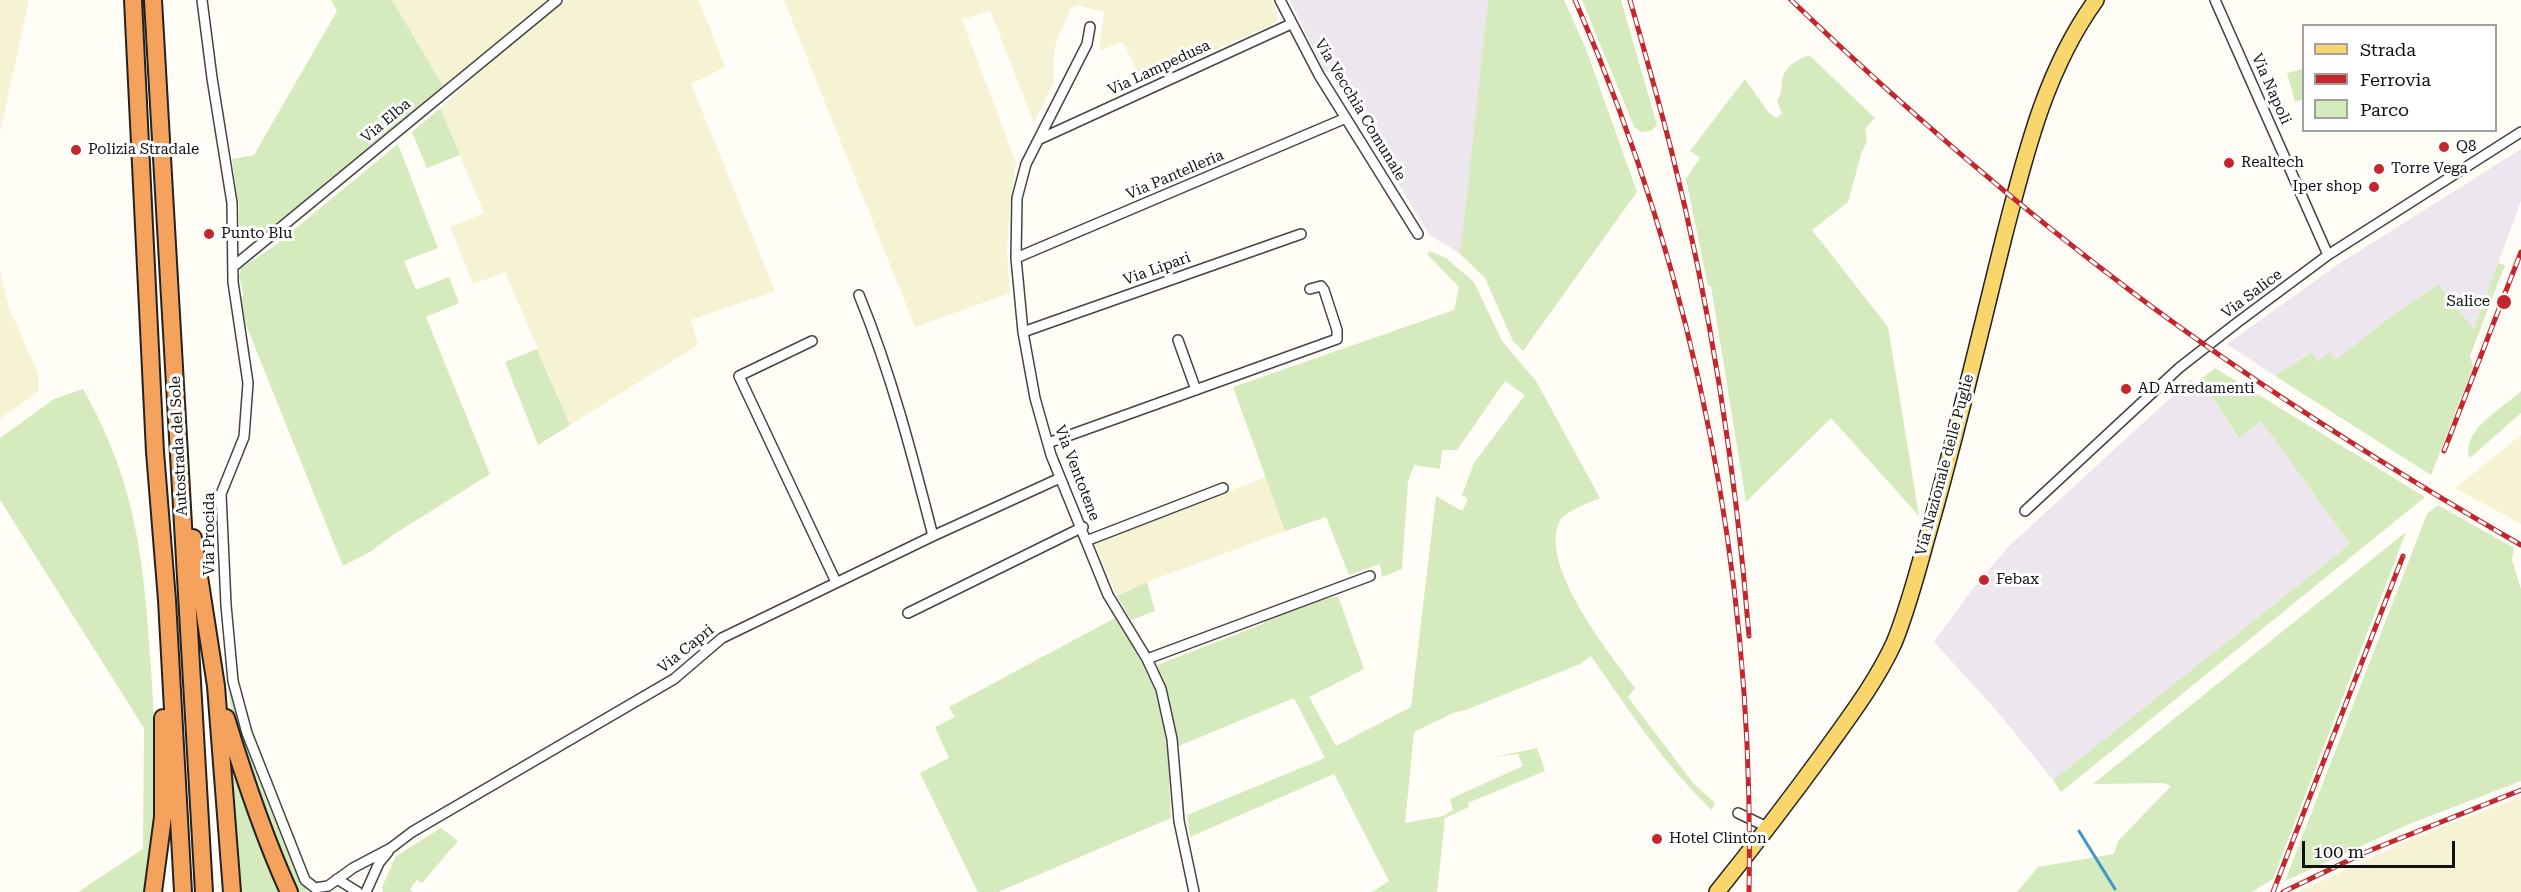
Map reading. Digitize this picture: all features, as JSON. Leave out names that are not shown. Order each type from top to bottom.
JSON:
[{"type":"highway","name":"Autostrada del Sole","points":[[133,0],[155,452],[170,654],[183,892]]},
{"type":"highway","name":"Autostrada del Sole","points":[[153,0],[204,892]]},
{"type":"highway","points":[[179,454],[216,686],[232,892]]},
{"type":"highway","points":[[153,892],[163,817],[163,710],[170,654]]},
{"type":"highway","points":[[216,686],[249,792],[271,853],[289,892]]},
{"type":"highway","points":[[171,892],[169,844],[176,753]]},
{"type":"main road","name":"Via Nazionale delle Puglie","points":[[1717,892],[1769,828],[1859,703],[1881,670],[1894,642],[1907,606],[1940,490],[2028,146],[2055,70],[2096,0]]},
{"type":"street","name":"Via Procida","points":[[202,0],[232,203],[233,282],[248,383],[244,437],[221,494],[226,605],[233,681],[247,733],[305,880],[315,888],[328,886],[337,879]]},
{"type":"street","name":"Via Elba","points":[[234,266],[557,0]]},
{"type":"street","name":"Via Vecchia Comunale","points":[[1280,0],[1291,24],[1346,118],[1418,234]]},
{"type":"street","name":"Via Napoli","points":[[2215,0],[2328,255]]},
{"type":"street","name":"Via Lampedusa","points":[[1040,139],[1291,24]]},
{"type":"street","name":"Via Ventotene","points":[[1090,27],[1087,44],[1026,164],[1017,198],[1016,258],[1023,332],[1035,398],[1060,478],[1083,527],[1086,541],[1108,595],[1147,660],[1161,690],[1172,739],[1179,821],[1194,892]]},
{"type":"street","name":"Via Pantelleria","points":[[1016,258],[1346,118]]},
{"type":"street","name":"Via Salice","points":[[2025,511],[2179,368],[2328,255],[2521,132]]},
{"type":"street","name":"Via Lipari","points":[[1023,332],[1301,234]]},
{"type":"street","points":[[1048,443],[1337,339],[1338,330],[1324,290],[1321,286],[1310,289]]},
{"type":"street","points":[[859,294],[878,341],[904,423],[933,536]]},
{"type":"street","points":[[1178,339],[1196,390]]},
{"type":"street","points":[[812,341],[739,376],[836,582]]},
{"type":"street","name":"Via Capri","points":[[337,879],[391,848],[412,832],[674,680],[722,638],[933,536],[1060,478]]},
{"type":"street","points":[[1086,541],[1223,488]]},
{"type":"street","points":[[908,613],[1083,527]]},
{"type":"street","points":[[1147,660],[1370,576]]},
{"type":"street","points":[[1738,813],[1769,828]]},
{"type":"street","points":[[366,892],[379,862],[391,848]]},
{"type":"street","points":[[337,879],[358,892]]},
{"type":"shaded area","points":[[0,0],[29,0],[0,133]]},
{"type":"shaded area","points":[[392,0],[547,0],[443,86]]},
{"type":"shaded area","points":[[567,0],[699,0],[725,67],[691,84],[775,291],[691,320],[698,345],[570,425],[505,272],[473,284],[450,227],[484,213],[440,108],[508,47]]},
{"type":"shaded area","points":[[784,0],[1272,0],[1277,20],[1273,24],[1142,82],[1123,42],[1099,51],[1104,12],[1077,5],[1071,8],[1056,42],[1053,62],[1054,82],[1034,123],[990,10],[962,20],[1016,162],[1007,250],[1010,293],[915,327]]},
{"type":"shaded area","points":[[1290,0],[1488,0],[1461,246],[1458,252],[1431,236],[1427,231],[1331,73],[1324,71]]},
{"type":"shaded area","points":[[2521,149],[2521,201],[2474,329],[2438,284],[2385,321],[2336,361],[2318,362],[2310,352],[2275,376],[2227,344],[2337,265]]},
{"type":"shaded area","points":[[0,270],[9,308],[38,373],[39,391],[0,419]]},
{"type":"shaded area","points":[[2191,379],[2197,387],[2214,399],[2237,438],[2261,421],[2350,544],[2053,780],[1996,710],[1934,642],[1973,588],[2008,547]]},
{"type":"shaded area","points":[[2521,435],[2521,524],[2455,488]]},
{"type":"shaded area","points":[[1266,477],[1285,531],[1147,582],[1117,596],[1094,543]]},
{"type":"shaded area","points":[[2521,797],[2521,892],[2298,892],[2411,839]]},
{"type":"green space","points":[[331,0],[392,0],[443,86],[255,241],[244,226],[239,226],[239,207],[232,159],[254,155],[337,11]]},
{"type":"green space","points":[[1488,0],[1564,0],[1586,49],[1637,192],[1523,351],[1513,341],[1485,278],[1458,252],[1461,246]]},
{"type":"green space","points":[[1582,0],[1621,0],[1657,125],[1651,131],[1641,132],[1634,127]]},
{"type":"green space","points":[[1809,55],[1875,118],[1865,129],[1867,142],[1862,151],[1848,202],[1812,230],[1888,327],[1919,516],[1831,418],[1746,502],[1711,286],[1708,286],[1686,179],[1700,158],[1690,151],[1745,79],[1768,112],[1776,118],[1782,114],[1777,101],[1781,94],[1785,72],[1795,62]]},
{"type":"green space","points":[[2302,69],[2302,99],[2295,102],[2287,73]]},
{"type":"green space","points":[[440,108],[460,155],[427,168],[412,132]]},
{"type":"green space","points":[[398,144],[438,248],[404,261],[416,290],[449,277],[459,303],[426,317],[490,474],[370,552],[343,566],[246,325],[239,298],[244,295],[239,277],[241,268],[273,247]]},
{"type":"green space","points":[[1430,251],[1446,258],[1474,282],[1502,341],[1536,381],[1600,498],[1570,512],[1560,520],[1558,525],[1556,543],[1568,587],[1595,633],[1635,688],[1628,697],[1694,784],[1715,803],[1712,810],[1678,775],[1591,656],[1580,664],[1453,713],[1414,732],[1405,823],[1443,816],[1453,810],[1450,799],[1523,766],[1518,754],[1494,757],[1537,748],[1545,771],[1468,803],[1469,807],[1445,818],[1437,892],[1372,892],[1389,881],[1334,774],[1190,837],[1187,815],[1325,758],[1294,698],[1179,746],[1169,700],[1157,665],[1263,624],[1267,619],[1310,602],[1338,596],[1364,669],[1309,697],[1336,746],[1411,707],[1436,496],[1462,511],[1468,499],[1462,495],[1474,463],[1525,395],[1505,381],[1457,450],[1442,450],[1440,469],[1414,465],[1408,481],[1402,569],[1382,577],[1380,564],[1349,575],[1326,517],[1285,531],[1233,387],[1454,310],[1459,287],[1427,254]]},
{"type":"green space","points":[[2498,263],[2505,265],[2470,356],[2473,367],[2431,475],[2275,376],[2311,352],[2318,362],[2330,352],[2336,360],[2385,321],[2438,284],[2474,329]]},
{"type":"green space","points":[[537,349],[570,425],[538,445],[505,362]]},
{"type":"green space","points":[[2215,368],[2425,497],[2061,792],[2053,780],[2350,544],[2261,421],[2238,438],[2214,399],[2195,384]]},
{"type":"green space","points":[[83,389],[115,458],[135,524],[141,558],[153,697],[155,753],[153,836],[148,892],[78,892],[143,849],[144,728],[0,500],[0,438],[54,399]]},
{"type":"green space","points":[[2521,391],[2521,413],[2470,458],[2468,448],[2477,429]]},
{"type":"green space","points":[[2438,505],[2514,548],[2512,560],[2521,589],[2521,781],[2407,825],[2285,881],[2427,514]]},
{"type":"green space","points":[[2406,532],[2273,879],[2252,892],[2017,892],[2038,867],[2114,854],[2118,841],[2171,786],[2164,783],[2093,784]]},
{"type":"green space","points":[[1147,582],[1155,611],[1131,620],[1117,596]]},
{"type":"green space","points":[[1115,618],[1145,668],[1158,702],[1167,751],[1171,818],[998,892],[978,892],[920,773],[949,758],[935,727],[955,717],[949,707]]},
{"type":"green space","points":[[226,670],[240,725],[258,778],[302,883],[308,892],[294,892],[240,751],[231,710]]},
{"type":"green space","points":[[237,768],[285,892],[236,892],[229,770]]},
{"type":"green space","points":[[441,828],[458,841],[422,883],[417,880],[410,889],[413,892],[383,892],[382,887],[396,856]]},
{"type":"waterway","points":[[2079,831],[2115,889]]},
{"type":"railway","points":[[1575,0],[1618,107],[1655,215],[1686,325],[1710,437],[1729,549],[1742,663],[1748,777],[1749,892]]},
{"type":"railway","points":[[1630,0],[1671,149],[1710,330],[1737,513],[1749,636]]},
{"type":"railway","points":[[1791,0],[1959,153],[2136,295],[2229,362],[2325,426],[2521,545]]},
{"type":"railway","points":[[2444,451],[2521,252]]},
{"type":"railway","points":[[2273,892],[2403,556]]},
{"type":"railway","points":[[2283,892],[2366,852],[2521,790]]},
{"type":"place","name":"Q8","points":[[2444,147]]},
{"type":"place","name":"Polizia Stradale","points":[[76,150]]},
{"type":"place","name":"Realtech","points":[[2229,163]]},
{"type":"place","name":"Torre Vega","points":[[2379,169]]},
{"type":"place","name":"Iper shop","points":[[2374,187]]},
{"type":"place","name":"Punto Blu","points":[[209,234]]},
{"type":"place","name":"Salice","points":[[2504,302]]},
{"type":"place","name":"AD Arredamenti","points":[[2126,389]]},
{"type":"place","name":"Febax","points":[[1984,580]]},
{"type":"place","name":"Hotel Clinton","points":[[1657,839]]}]
